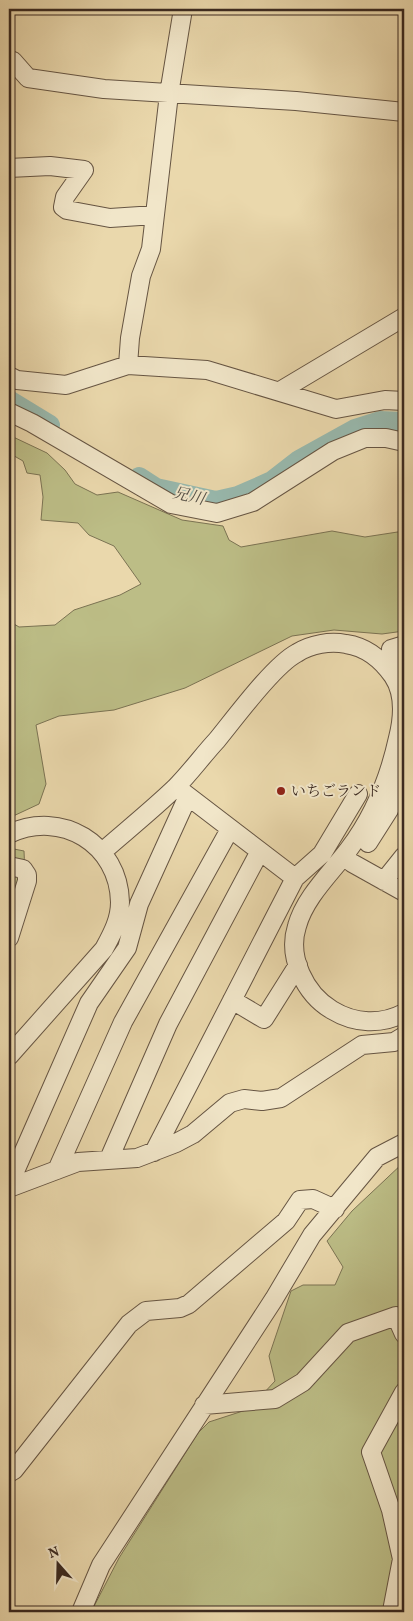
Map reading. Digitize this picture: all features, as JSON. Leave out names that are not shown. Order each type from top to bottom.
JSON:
[{"type":"street","points":[[128,365],[141,276],[151,248],[169,94],[182,9]]},
{"type":"street","points":[[9,60],[13,61],[28,78],[88,87],[169,94],[296,101],[404,112]]},
{"type":"street","points":[[9,168],[50,166],[84,170],[65,197],[63,207],[67,210],[110,218],[155,215]]},
{"type":"street","points":[[280,391],[404,318]]},
{"type":"street","points":[[9,376],[17,380],[66,385],[128,365],[207,370],[336,409],[385,400],[404,401]]},
{"type":"street","points":[[9,412],[41,428],[170,504],[217,513],[254,502],[333,451],[365,438],[386,438],[404,442]]},
{"type":"street","points":[[102,852],[182,792],[273,674],[296,653],[316,645],[334,642],[355,645],[372,654],[387,668],[396,681],[401,700],[402,722],[393,762],[366,826],[312,897],[296,927],[295,956],[303,980],[316,997],[331,1010],[352,1020],[371,1022],[391,1020],[404,1013]]},
{"type":"street","points":[[396,681],[404,674],[391,649],[404,645]]},
{"type":"street","points":[[300,920],[307,922],[371,839],[389,810],[404,775]]},
{"type":"street","points":[[182,792],[295,878]]},
{"type":"street","points":[[9,1186],[88,1003],[127,948],[139,904],[182,792]]},
{"type":"street","points":[[154,1152],[295,878],[322,854],[358,794]]},
{"type":"street","points":[[9,834],[22,827],[43,824],[59,826],[86,838],[102,852],[113,868],[120,902],[116,928],[104,949],[9,1056]]},
{"type":"street","points":[[57,1170],[123,1022],[230,829]]},
{"type":"street","points":[[109,1159],[168,1024],[260,851]]},
{"type":"street","points":[[384,881],[404,856]]},
{"type":"street","points":[[352,863],[404,892]]},
{"type":"street","points":[[9,866],[23,869],[28,881],[23,891],[9,938]]},
{"type":"street","points":[[9,902],[23,891]]},
{"type":"street","points":[[232,1000],[264,1019],[298,965]]},
{"type":"street","points":[[9,1186],[78,1162],[137,1158],[154,1152],[193,1134],[230,1103],[244,1099],[281,1098],[362,1045],[394,1042],[404,1036]]},
{"type":"street","points":[[81,1612],[101,1565],[274,1299],[312,1235],[378,1158],[404,1143]]},
{"type":"street","points":[[9,1473],[14,1470],[129,1324],[146,1311],[180,1308],[189,1304],[286,1221],[300,1200],[314,1199],[335,1209]]},
{"type":"street","points":[[204,1404],[275,1399],[304,1382],[348,1333],[364,1327],[396,1316],[404,1334]]},
{"type":"street","points":[[396,1610],[402,1559],[391,1510],[371,1452],[404,1392]]},
{"type":"green space","points":[[9,435],[47,453],[65,470],[75,484],[97,495],[118,492],[182,520],[223,526],[229,540],[241,547],[332,531],[365,537],[404,531],[404,631],[382,634],[334,630],[292,636],[185,688],[114,710],[59,716],[36,725],[46,784],[39,804],[9,818],[9,621],[19,627],[55,625],[74,610],[120,595],[141,584],[114,546],[89,535],[78,523],[41,520],[43,497],[40,475],[27,473],[23,461],[9,453]]},
{"type":"green space","points":[[9,848],[24,851],[24,865],[23,877],[19,887],[9,897]]},
{"type":"green space","points":[[404,1162],[404,1605],[376,1612],[91,1612],[119,1558],[198,1433],[209,1422],[249,1409],[275,1381],[269,1356],[291,1291],[303,1285],[335,1285],[343,1267],[327,1241],[352,1211]]},
{"type":"waterway","name":"兄川","points":[[9,400],[50,425]]},
{"type":"waterway","name":"兄川","points":[[139,477],[156,488],[216,501],[238,496],[272,481],[299,460],[355,429],[380,421],[404,422]]},
{"type":"place","name":"いちごランド","points":[[281,791]]}]
